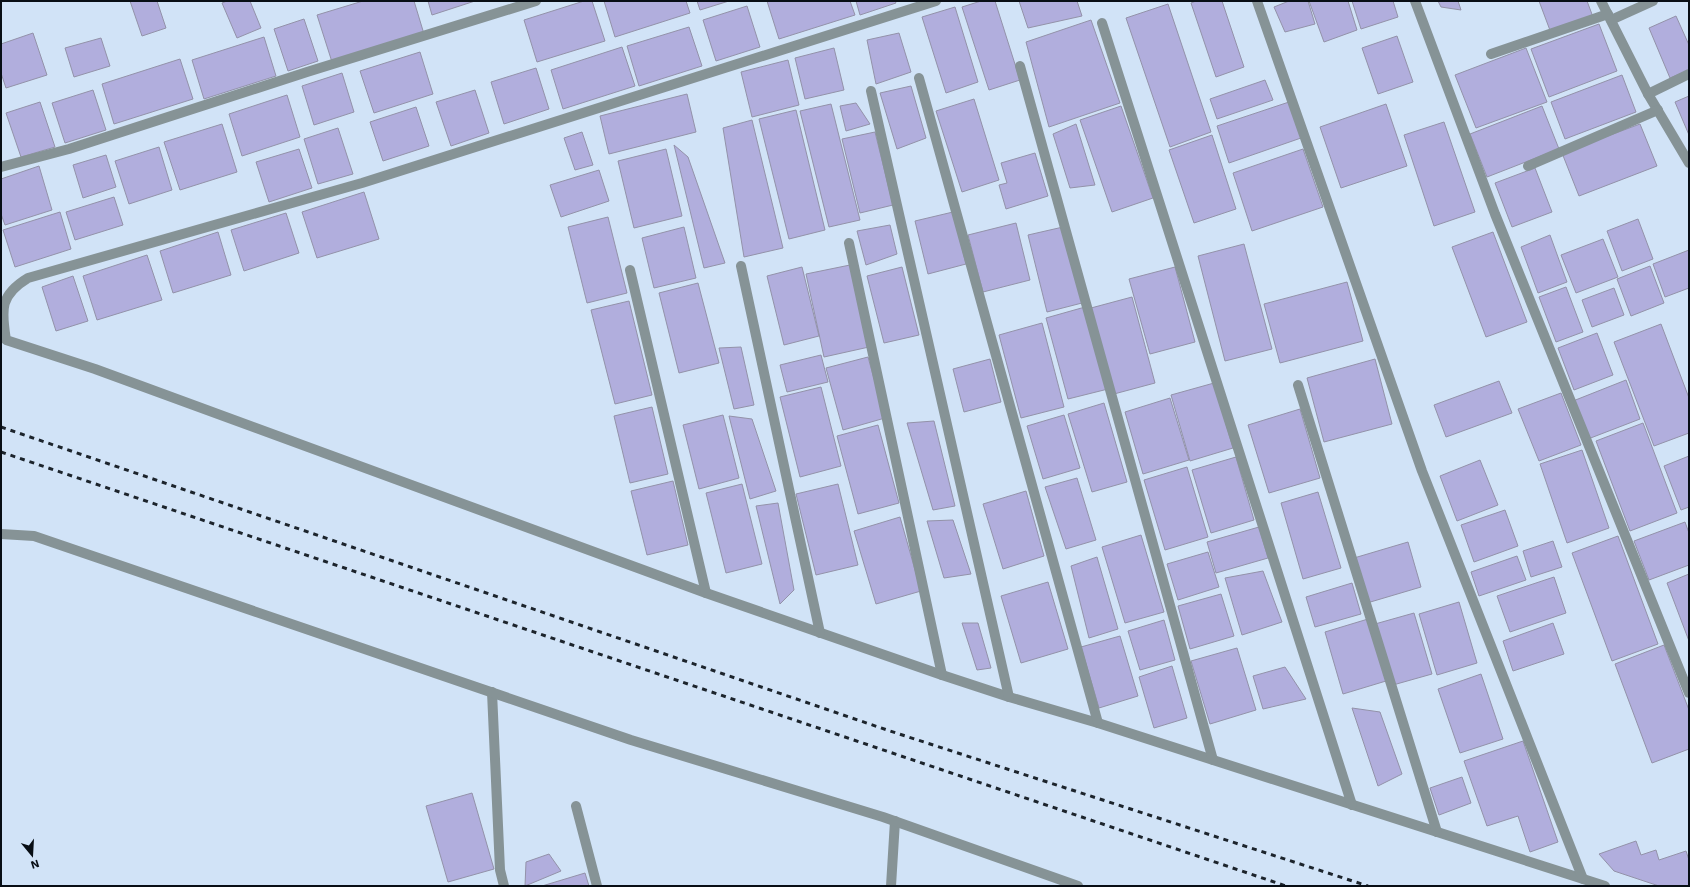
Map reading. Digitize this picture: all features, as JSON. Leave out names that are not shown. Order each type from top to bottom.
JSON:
[{"type":"street","points":[[1,167],[69,149],[307,72],[536,1]]},
{"type":"street","points":[[936,1],[362,183],[28,278],[15,285],[6,295],[3,308],[4,340],[95,369],[706,593],[820,633],[1009,697],[1098,723],[1606,886]]},
{"type":"street","points":[[1257,1],[1422,471],[1583,879]]},
{"type":"street","points":[[1415,1],[1495,214],[1689,693]]},
{"type":"street","points":[[1601,1],[1648,94],[1689,163]]},
{"type":"street","points":[[1491,54],[1609,17],[1652,1]]},
{"type":"street","points":[[1102,23],[1352,805]]},
{"type":"street","points":[[1020,66],[1213,760]]},
{"type":"street","points":[[1648,94],[1689,74]]},
{"type":"street","points":[[919,78],[1098,723]]},
{"type":"street","points":[[871,92],[1009,697]]},
{"type":"street","points":[[1528,166],[1658,110]]},
{"type":"street","points":[[849,243],[942,674]]},
{"type":"street","points":[[741,266],[820,633]]},
{"type":"street","points":[[630,270],[706,593]]},
{"type":"street","points":[[1298,385],[1437,832]]},
{"type":"street","points":[[1,534],[34,536],[631,740],[895,821],[1078,886]]},
{"type":"street","points":[[492,692],[500,870],[504,886]]},
{"type":"street","points":[[576,806],[597,886]]},
{"type":"street","points":[[891,886],[895,821]]},
{"type":"building","points":[[130,1],[157,1],[166,28],[142,36]]},
{"type":"building","points":[[227,1],[250,1],[261,28],[237,38],[222,3]]},
{"type":"building","points":[[363,1],[414,1],[424,34],[332,62],[317,15]]},
{"type":"building","points":[[428,1],[475,1],[432,15]]},
{"type":"building","points":[[584,1],[592,1],[605,41],[537,62],[524,20]]},
{"type":"building","points":[[604,1],[686,1],[690,13],[615,37]]},
{"type":"building","points":[[697,1],[729,1],[700,10]]},
{"type":"building","points":[[767,1],[850,1],[855,15],[779,39]]},
{"type":"building","points":[[856,1],[895,1],[896,3],[860,15]]},
{"type":"building","points":[[981,1],[995,1],[1020,80],[989,90],[962,7]]},
{"type":"building","points":[[1019,1],[1077,1],[1082,16],[1028,28]]},
{"type":"building","points":[[1196,1],[1222,1],[1244,67],[1216,77],[1191,3]]},
{"type":"building","points":[[1289,1],[1308,1],[1315,24],[1285,32],[1274,7]]},
{"type":"building","points":[[1309,1],[1348,1],[1357,30],[1324,42]]},
{"type":"building","points":[[1352,1],[1393,1],[1398,17],[1361,29]]},
{"type":"building","points":[[1438,1],[1458,1],[1461,10],[1441,7]]},
{"type":"building","points":[[1539,1],[1587,1],[1593,17],[1551,33]]},
{"type":"building","points":[[1168,4],[1211,132],[1170,147],[1126,18]]},
{"type":"building","points":[[747,6],[760,47],[716,61],[703,20]]},
{"type":"building","points":[[955,7],[978,82],[946,93],[922,17]]},
{"type":"building","points":[[1676,16],[1689,45],[1689,70],[1670,78],[1649,28]]},
{"type":"building","points":[[304,19],[318,61],[288,71],[274,29]]},
{"type":"building","points":[[1091,20],[1120,103],[1049,127],[1026,42]]},
{"type":"building","points":[[1599,24],[1617,71],[1549,97],[1531,49]]},
{"type":"building","points":[[689,27],[702,66],[639,86],[627,46]]},
{"type":"building","points":[[33,33],[47,75],[6,88],[1,73],[1,44]]},
{"type":"building","points":[[899,33],[911,72],[876,84],[867,40]]},
{"type":"building","points":[[1397,36],[1413,82],[1378,94],[1362,48]]},
{"type":"building","points":[[264,37],[276,76],[204,99],[192,60]]},
{"type":"building","points":[[101,38],[110,66],[74,77],[65,48]]},
{"type":"building","points":[[622,47],[635,86],[563,109],[551,70]]},
{"type":"building","points":[[834,48],[844,90],[805,99],[795,58]]},
{"type":"building","points":[[1526,48],[1547,102],[1476,128],[1455,75]]},
{"type":"building","points":[[420,52],[433,94],[374,113],[360,71]]},
{"type":"building","points":[[180,59],[193,99],[114,124],[102,84]]},
{"type":"building","points":[[788,60],[799,105],[752,117],[741,72]]},
{"type":"building","points":[[536,68],[549,109],[504,124],[491,82]]},
{"type":"building","points":[[342,73],[354,112],[314,125],[302,86]]},
{"type":"building","points":[[1622,75],[1636,112],[1565,139],[1551,102]]},
{"type":"building","points":[[1265,80],[1273,100],[1217,119],[1210,99]]},
{"type":"building","points":[[911,86],[926,138],[897,149],[880,93]]},
{"type":"building","points":[[93,90],[106,130],[65,143],[52,103]]},
{"type":"building","points":[[475,90],[489,133],[451,146],[436,102]]},
{"type":"building","points":[[687,94],[696,132],[609,154],[600,116]]},
{"type":"building","points":[[287,95],[300,137],[242,156],[229,114]]},
{"type":"building","points":[[1689,96],[1689,135],[1675,102]]},
{"type":"building","points":[[974,99],[999,180],[962,192],[936,111]]},
{"type":"building","points":[[40,102],[55,147],[21,157],[6,113]]},
{"type":"building","points":[[1289,102],[1301,138],[1229,163],[1217,126]]},
{"type":"building","points":[[856,103],[870,124],[846,131],[840,106]]},
{"type":"building","points":[[831,104],[860,220],[829,227],[800,111]]},
{"type":"building","points":[[1386,104],[1407,166],[1341,188],[1320,127]]},
{"type":"building","points":[[1121,106],[1153,198],[1112,212],[1080,120]]},
{"type":"building","points":[[1542,106],[1559,149],[1487,177],[1470,134]]},
{"type":"building","points":[[416,107],[429,146],[383,161],[370,122]]},
{"type":"building","points":[[796,110],[825,230],[789,239],[759,119]]},
{"type":"building","points":[[752,120],[783,248],[744,257],[723,128]]},
{"type":"building","points":[[1444,122],[1475,212],[1434,226],[1404,135]]},
{"type":"building","points":[[222,124],[237,172],[180,190],[164,142]]},
{"type":"building","points":[[1076,124],[1095,185],[1070,188],[1053,134]]},
{"type":"building","points":[[1640,124],[1657,166],[1579,196],[1562,153]]},
{"type":"building","points":[[338,128],[353,174],[318,184],[304,139]]},
{"type":"building","points":[[582,132],[593,165],[575,170],[564,138]]},
{"type":"building","points":[[875,132],[893,205],[860,213],[842,139]]},
{"type":"building","points":[[1212,135],[1236,209],[1194,223],[1169,150]]},
{"type":"building","points":[[674,145],[688,157],[725,263],[704,268]]},
{"type":"building","points":[[159,147],[172,190],[129,204],[115,161]]},
{"type":"building","points":[[299,149],[312,188],[269,202],[256,162]]},
{"type":"building","points":[[666,149],[682,216],[634,228],[618,161]]},
{"type":"building","points":[[1303,149],[1323,207],[1252,231],[1233,173]]},
{"type":"building","points":[[1035,153],[1048,196],[1006,209],[999,185],[1007,183],[1001,163]]},
{"type":"building","points":[[106,155],[116,187],[83,198],[73,165]]},
{"type":"building","points":[[39,166],[52,210],[5,225],[1,214],[1,179]]},
{"type":"building","points":[[1535,168],[1552,212],[1512,227],[1495,183]]},
{"type":"building","points":[[599,170],[609,201],[561,217],[550,185]]},
{"type":"building","points":[[364,192],[379,239],[317,258],[302,212]]},
{"type":"building","points":[[114,197],[123,225],[75,240],[66,212]]},
{"type":"building","points":[[60,212],[71,249],[15,267],[3,230]]},
{"type":"building","points":[[953,212],[966,264],[928,274],[915,221]]},
{"type":"building","points":[[286,213],[299,253],[244,271],[231,230]]},
{"type":"building","points":[[608,217],[627,293],[587,303],[568,227]]},
{"type":"building","points":[[1638,219],[1653,259],[1622,271],[1607,231]]},
{"type":"building","points":[[1016,223],[1030,280],[983,292],[968,235]]},
{"type":"building","points":[[890,225],[897,254],[866,265],[857,231]]},
{"type":"building","points":[[684,227],[696,278],[654,288],[642,238]]},
{"type":"building","points":[[1063,227],[1082,303],[1047,312],[1028,235]]},
{"type":"building","points":[[218,232],[231,275],[173,293],[160,251]]},
{"type":"building","points":[[1493,232],[1527,322],[1486,337],[1452,247]]},
{"type":"building","points":[[1550,235],[1567,282],[1538,293],[1521,247]]},
{"type":"building","points":[[1603,239],[1618,277],[1576,293],[1561,255]]},
{"type":"building","points":[[1244,244],[1272,349],[1225,361],[1198,256]]},
{"type":"building","points":[[1689,250],[1689,288],[1665,297],[1653,264]]},
{"type":"building","points":[[147,255],[162,300],[97,320],[83,276]]},
{"type":"building","points":[[850,265],[869,347],[824,357],[806,274]]},
{"type":"building","points":[[1650,266],[1664,303],[1631,316],[1617,279]]},
{"type":"building","points":[[802,267],[819,336],[784,345],[767,276]]},
{"type":"building","points":[[902,267],[919,335],[884,343],[867,276]]},
{"type":"building","points":[[1175,267],[1195,342],[1150,354],[1129,279]]},
{"type":"building","points":[[73,276],[88,321],[56,331],[42,287]]},
{"type":"building","points":[[1347,282],[1363,341],[1280,363],[1264,304]]},
{"type":"building","points":[[698,283],[719,363],[679,373],[659,293]]},
{"type":"building","points":[[1566,287],[1583,332],[1556,342],[1539,297]]},
{"type":"building","points":[[1614,288],[1624,315],[1592,327],[1582,300]]},
{"type":"building","points":[[1132,297],[1155,383],[1114,394],[1091,308]]},
{"type":"building","points":[[629,301],[652,395],[615,404],[591,310]]},
{"type":"building","points":[[1085,307],[1108,389],[1068,399],[1046,318]]},
{"type":"building","points":[[1042,323],[1064,407],[1021,418],[999,335]]},
{"type":"building","points":[[1661,324],[1689,398],[1689,433],[1654,446],[1614,342]]},
{"type":"building","points":[[1597,333],[1613,375],[1574,390],[1558,348]]},
{"type":"building","points":[[741,347],[754,405],[734,409],[719,348]]},
{"type":"building","points":[[821,355],[828,382],[787,392],[780,365]]},
{"type":"building","points":[[868,357],[885,418],[843,430],[826,368]]},
{"type":"building","points":[[990,359],[1001,402],[964,412],[953,369]]},
{"type":"building","points":[[1375,359],[1392,424],[1324,442],[1307,378]]},
{"type":"building","points":[[1626,380],[1640,419],[1588,439],[1573,401]]},
{"type":"building","points":[[1499,381],[1512,413],[1446,437],[1434,405]]},
{"type":"building","points":[[1214,383],[1233,448],[1190,461],[1171,395]]},
{"type":"building","points":[[821,387],[841,466],[800,477],[780,397]]},
{"type":"building","points":[[1561,393],[1581,445],[1539,461],[1518,409]]},
{"type":"building","points":[[1170,398],[1189,460],[1143,474],[1125,412]]},
{"type":"building","points":[[1104,403],[1127,482],[1092,492],[1068,414]]},
{"type":"building","points":[[652,407],[668,474],[630,483],[614,416]]},
{"type":"building","points":[[1300,409],[1320,478],[1269,493],[1248,425]]},
{"type":"building","points":[[723,415],[739,478],[699,489],[683,425]]},
{"type":"building","points":[[1064,415],[1080,468],[1043,479],[1027,426]]},
{"type":"building","points":[[729,416],[752,419],[776,491],[750,499]]},
{"type":"building","points":[[934,421],[955,506],[933,510],[907,423]]},
{"type":"building","points":[[1643,423],[1677,513],[1630,531],[1596,441]]},
{"type":"building","points":[[878,425],[899,503],[858,514],[837,436]]},
{"type":"building","points":[[1582,450],[1609,528],[1567,543],[1540,464]]},
{"type":"building","points":[[1689,456],[1689,507],[1681,510],[1664,466]]},
{"type":"building","points":[[1236,457],[1254,520],[1211,533],[1192,470]]},
{"type":"building","points":[[1480,460],[1498,505],[1457,521],[1440,476]]},
{"type":"building","points":[[1187,467],[1208,537],[1165,550],[1144,480]]},
{"type":"building","points":[[1077,478],[1096,540],[1066,549],[1045,487]]},
{"type":"building","points":[[673,481],[688,545],[647,555],[631,491]]},
{"type":"building","points":[[742,484],[762,564],[726,573],[706,493]]},
{"type":"building","points":[[838,484],[858,565],[816,575],[796,494]]},
{"type":"building","points":[[1026,491],[1044,556],[1003,569],[983,504]]},
{"type":"building","points":[[1318,492],[1341,568],[1303,579],[1281,503]]},
{"type":"building","points":[[778,503],[794,590],[780,604],[756,506]]},
{"type":"building","points":[[1505,510],[1518,546],[1474,562],[1461,525]]},
{"type":"building","points":[[900,517],[921,591],[876,604],[854,531]]},
{"type":"building","points":[[953,520],[971,574],[944,578],[927,521]]},
{"type":"building","points":[[1685,522],[1689,533],[1689,565],[1649,580],[1634,541]]},
{"type":"building","points":[[1259,527],[1268,558],[1216,573],[1207,542]]},
{"type":"building","points":[[1141,535],[1164,612],[1125,623],[1102,547]]},
{"type":"building","points":[[1618,536],[1658,644],[1612,661],[1572,553]]},
{"type":"building","points":[[1553,541],[1562,567],[1531,577],[1523,551]]},
{"type":"building","points":[[1408,542],[1421,587],[1367,603],[1354,558]]},
{"type":"building","points":[[1208,552],[1219,587],[1178,600],[1167,564]]},
{"type":"building","points":[[1517,556],[1526,580],[1479,596],[1471,572]]},
{"type":"building","points":[[1097,557],[1118,629],[1089,638],[1071,566]]},
{"type":"building","points":[[1263,571],[1282,622],[1242,635],[1225,578]]},
{"type":"building","points":[[1689,574],[1689,641],[1667,583]]},
{"type":"building","points":[[1554,577],[1566,613],[1510,632],[1497,596]]},
{"type":"building","points":[[1048,582],[1068,649],[1021,663],[1001,596]]},
{"type":"building","points":[[1352,583],[1361,614],[1315,627],[1306,597]]},
{"type":"building","points":[[1221,594],[1234,636],[1190,649],[1178,606]]},
{"type":"building","points":[[1459,602],[1477,663],[1437,675],[1419,614]]},
{"type":"building","points":[[1414,613],[1432,674],[1393,685],[1375,624]]},
{"type":"building","points":[[1368,619],[1386,681],[1343,694],[1325,632]]},
{"type":"building","points":[[1164,620],[1175,660],[1140,670],[1128,631]]},
{"type":"building","points":[[962,623],[978,623],[991,668],[977,670]]},
{"type":"building","points":[[1553,623],[1564,654],[1513,671],[1503,641]]},
{"type":"building","points":[[1120,636],[1138,696],[1099,708],[1081,647]]},
{"type":"building","points":[[1664,645],[1689,710],[1689,749],[1652,763],[1615,664]]},
{"type":"building","points":[[1237,648],[1256,710],[1210,724],[1191,661]]},
{"type":"building","points":[[1172,666],[1187,718],[1154,728],[1139,677]]},
{"type":"building","points":[[1285,667],[1306,699],[1263,709],[1253,676]]},
{"type":"building","points":[[1481,674],[1503,739],[1460,753],[1438,689]]},
{"type":"building","points":[[1352,708],[1380,712],[1402,774],[1378,786]]},
{"type":"building","points":[[1523,741],[1558,842],[1530,852],[1518,816],[1487,826],[1464,761]]},
{"type":"building","points":[[1462,777],[1471,803],[1439,815],[1430,788]]},
{"type":"building","points":[[472,793],[494,869],[448,882],[426,806]]},
{"type":"building","points":[[1636,841],[1641,855],[1656,850],[1659,860],[1686,851],[1689,860],[1689,886],[1659,886],[1614,871],[1599,854]]},
{"type":"building","points":[[549,854],[561,871],[525,886],[526,862]]},
{"type":"building","points":[[585,873],[589,886],[542,886]]},
{"type":"railway","points":[[1,427],[890,731],[1368,886]]},
{"type":"railway","points":[[1,452],[1286,886]]}]
